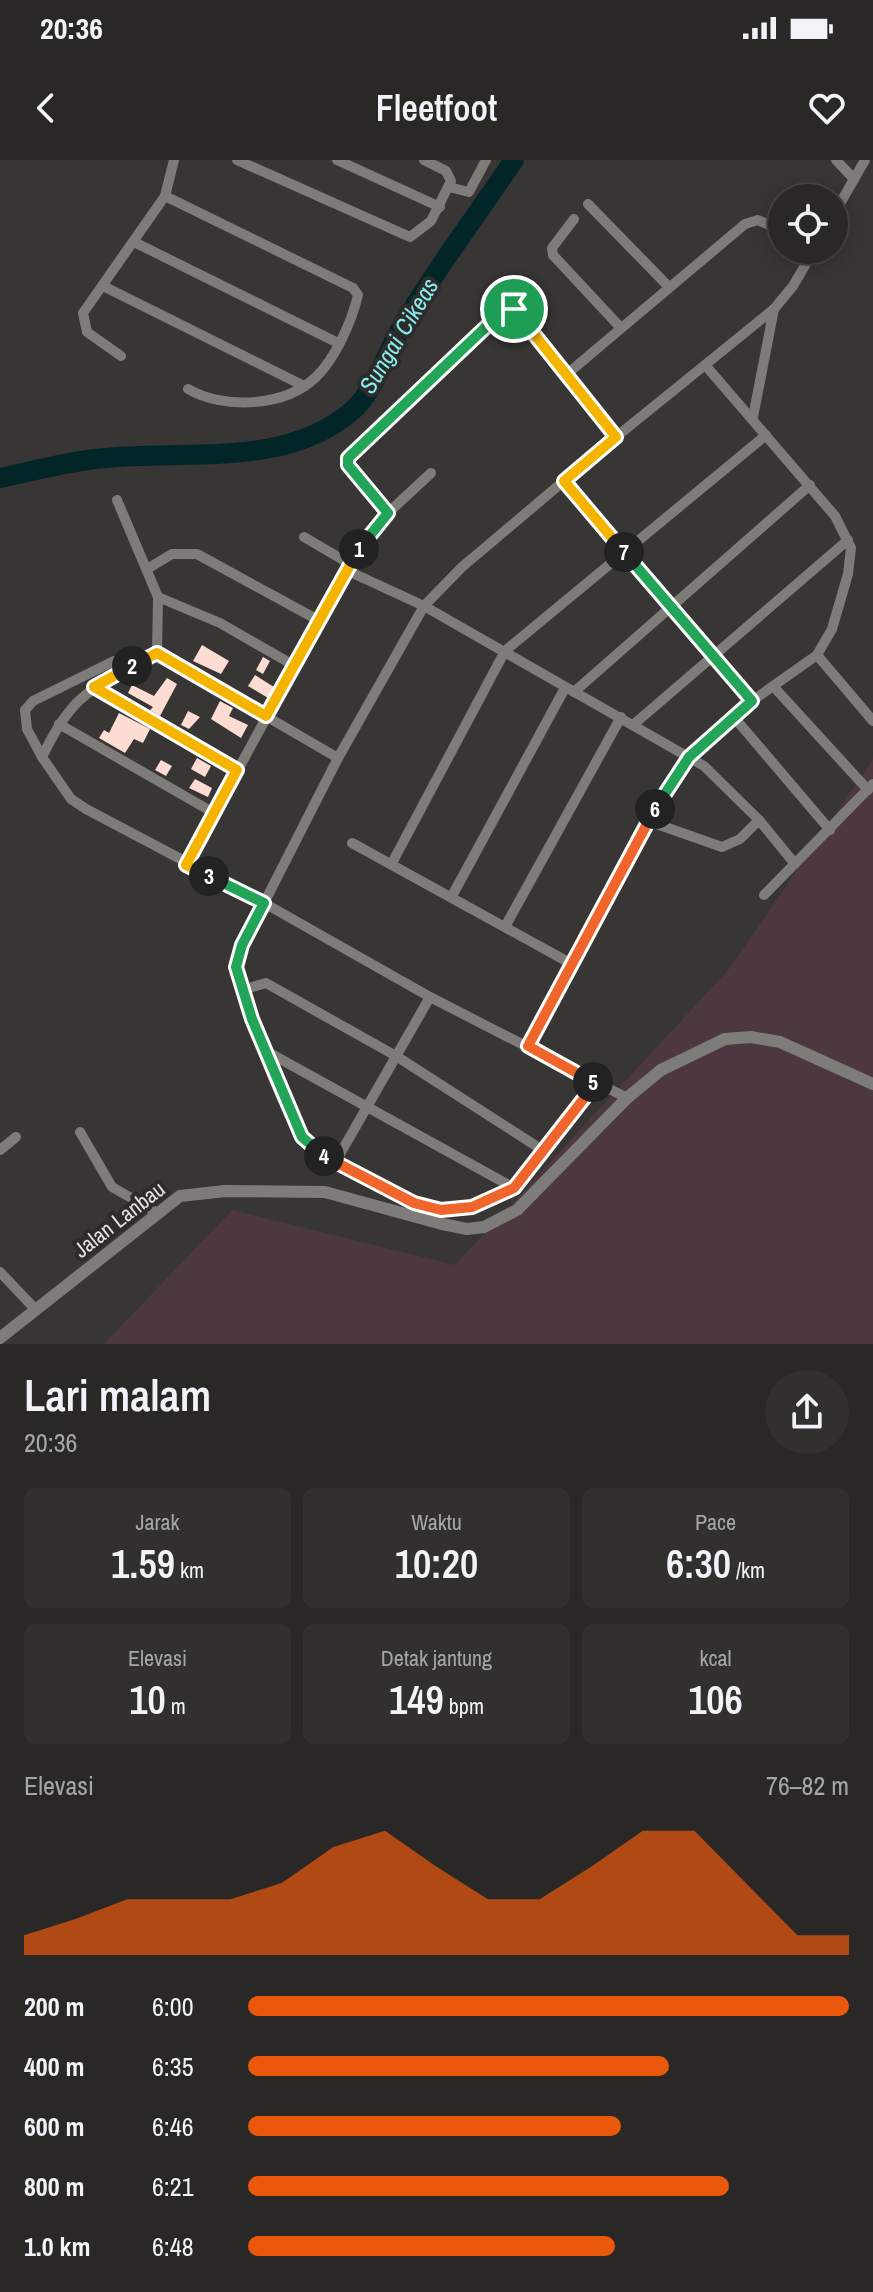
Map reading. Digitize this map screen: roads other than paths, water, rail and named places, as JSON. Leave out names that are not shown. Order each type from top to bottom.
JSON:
[{"type":"street","points":[[121,356],[87,332],[82,319],[165,196],[174,160]]},
{"type":"street","points":[[237,160],[403,236],[416,236],[440,207],[449,187],[449,173],[424,160]]},
{"type":"street","points":[[337,160],[440,207]]},
{"type":"street","points":[[449,187],[469,192],[486,160]]},
{"type":"street","points":[[836,160],[854,179]]},
{"type":"street","points":[[848,190],[865,160]]},
{"type":"street","points":[[165,196],[357,291],[358,299],[325,367],[304,386],[257,401],[229,402],[211,400],[188,389]]},
{"type":"street","points":[[588,204],[668,286]]},
{"type":"street","points":[[574,219],[552,248],[553,255],[620,327]]},
{"type":"street","points":[[567,374],[668,286],[752,220],[768,226]]},
{"type":"street","points":[[134,242],[338,343]]},
{"type":"street","points":[[596,1083],[514,1188],[472,1207],[441,1210],[414,1203],[310,1147],[302,1137],[242,990],[237,956],[338,758],[424,606],[452,576],[774,309],[806,264]]},
{"type":"street","points":[[103,286],[304,386]]},
{"type":"street","points":[[388,513],[348,465],[348,458],[507,307],[514,309],[616,437]]},
{"type":"street","points":[[753,417],[774,309]]},
{"type":"street","points":[[528,1046],[648,821],[689,757],[733,716],[817,655],[832,629],[843,590],[850,563],[848,540],[835,516],[706,366]]},
{"type":"street","points":[[392,863],[505,651],[766,435]]},
{"type":"street","points":[[186,865],[348,567],[388,513],[431,473]]},
{"type":"street","points":[[564,481],[752,701]]},
{"type":"street","points":[[452,896],[570,690],[672,607],[810,485]]},
{"type":"street","points":[[117,500],[158,597],[157,653]]},
{"type":"street","points":[[304,537],[348,567],[505,651],[689,757],[719,780],[759,820],[795,864]]},
{"type":"street","points":[[633,725],[848,540]]},
{"type":"street","points":[[147,569],[172,554],[197,554],[318,620]]},
{"type":"street","points":[[158,597],[241,634],[295,666]]},
{"type":"street","points":[[157,653],[338,758]]},
{"type":"street","points":[[42,757],[70,706],[94,687],[157,653]]},
{"type":"street","points":[[817,655],[873,721]]},
{"type":"street","points":[[140,663],[114,661],[28,704],[25,710],[27,729],[71,799],[430,997],[627,1098]]},
{"type":"street","points":[[764,895],[870,787],[773,686]]},
{"type":"street","points":[[94,687],[237,770]]},
{"type":"street","points":[[733,716],[830,830]]},
{"type":"street","points":[[506,925],[621,717]]},
{"type":"street","points":[[59,724],[214,813]]},
{"type":"street","points":[[648,821],[722,847],[740,839],[759,820]]},
{"type":"street","points":[[352,843],[506,925],[570,963]]},
{"type":"street","points":[[242,990],[266,983],[396,1056],[544,1151]]},
{"type":"street","points":[[336,1161],[430,997]]},
{"type":"street","name":"Jalan Lanbau","points":[[0,1338],[180,1196],[206,1191],[325,1192],[442,1224],[467,1229],[484,1227],[517,1210],[627,1098],[684,1056],[735,1037],[780,1042],[873,1084]]},
{"type":"street","points":[[264,1050],[514,1188]]},
{"type":"street","points":[[80,1132],[112,1187],[156,1212]]},
{"type":"street","points":[[0,1150],[16,1137]]},
{"type":"street","points":[[0,1272],[36,1310]]},
{"type":"waterway","name":"Sungai Cikeas","points":[[0,478],[95,459],[263,449],[295,442],[326,429],[353,410],[368,392],[415,305],[514,160]]}]
